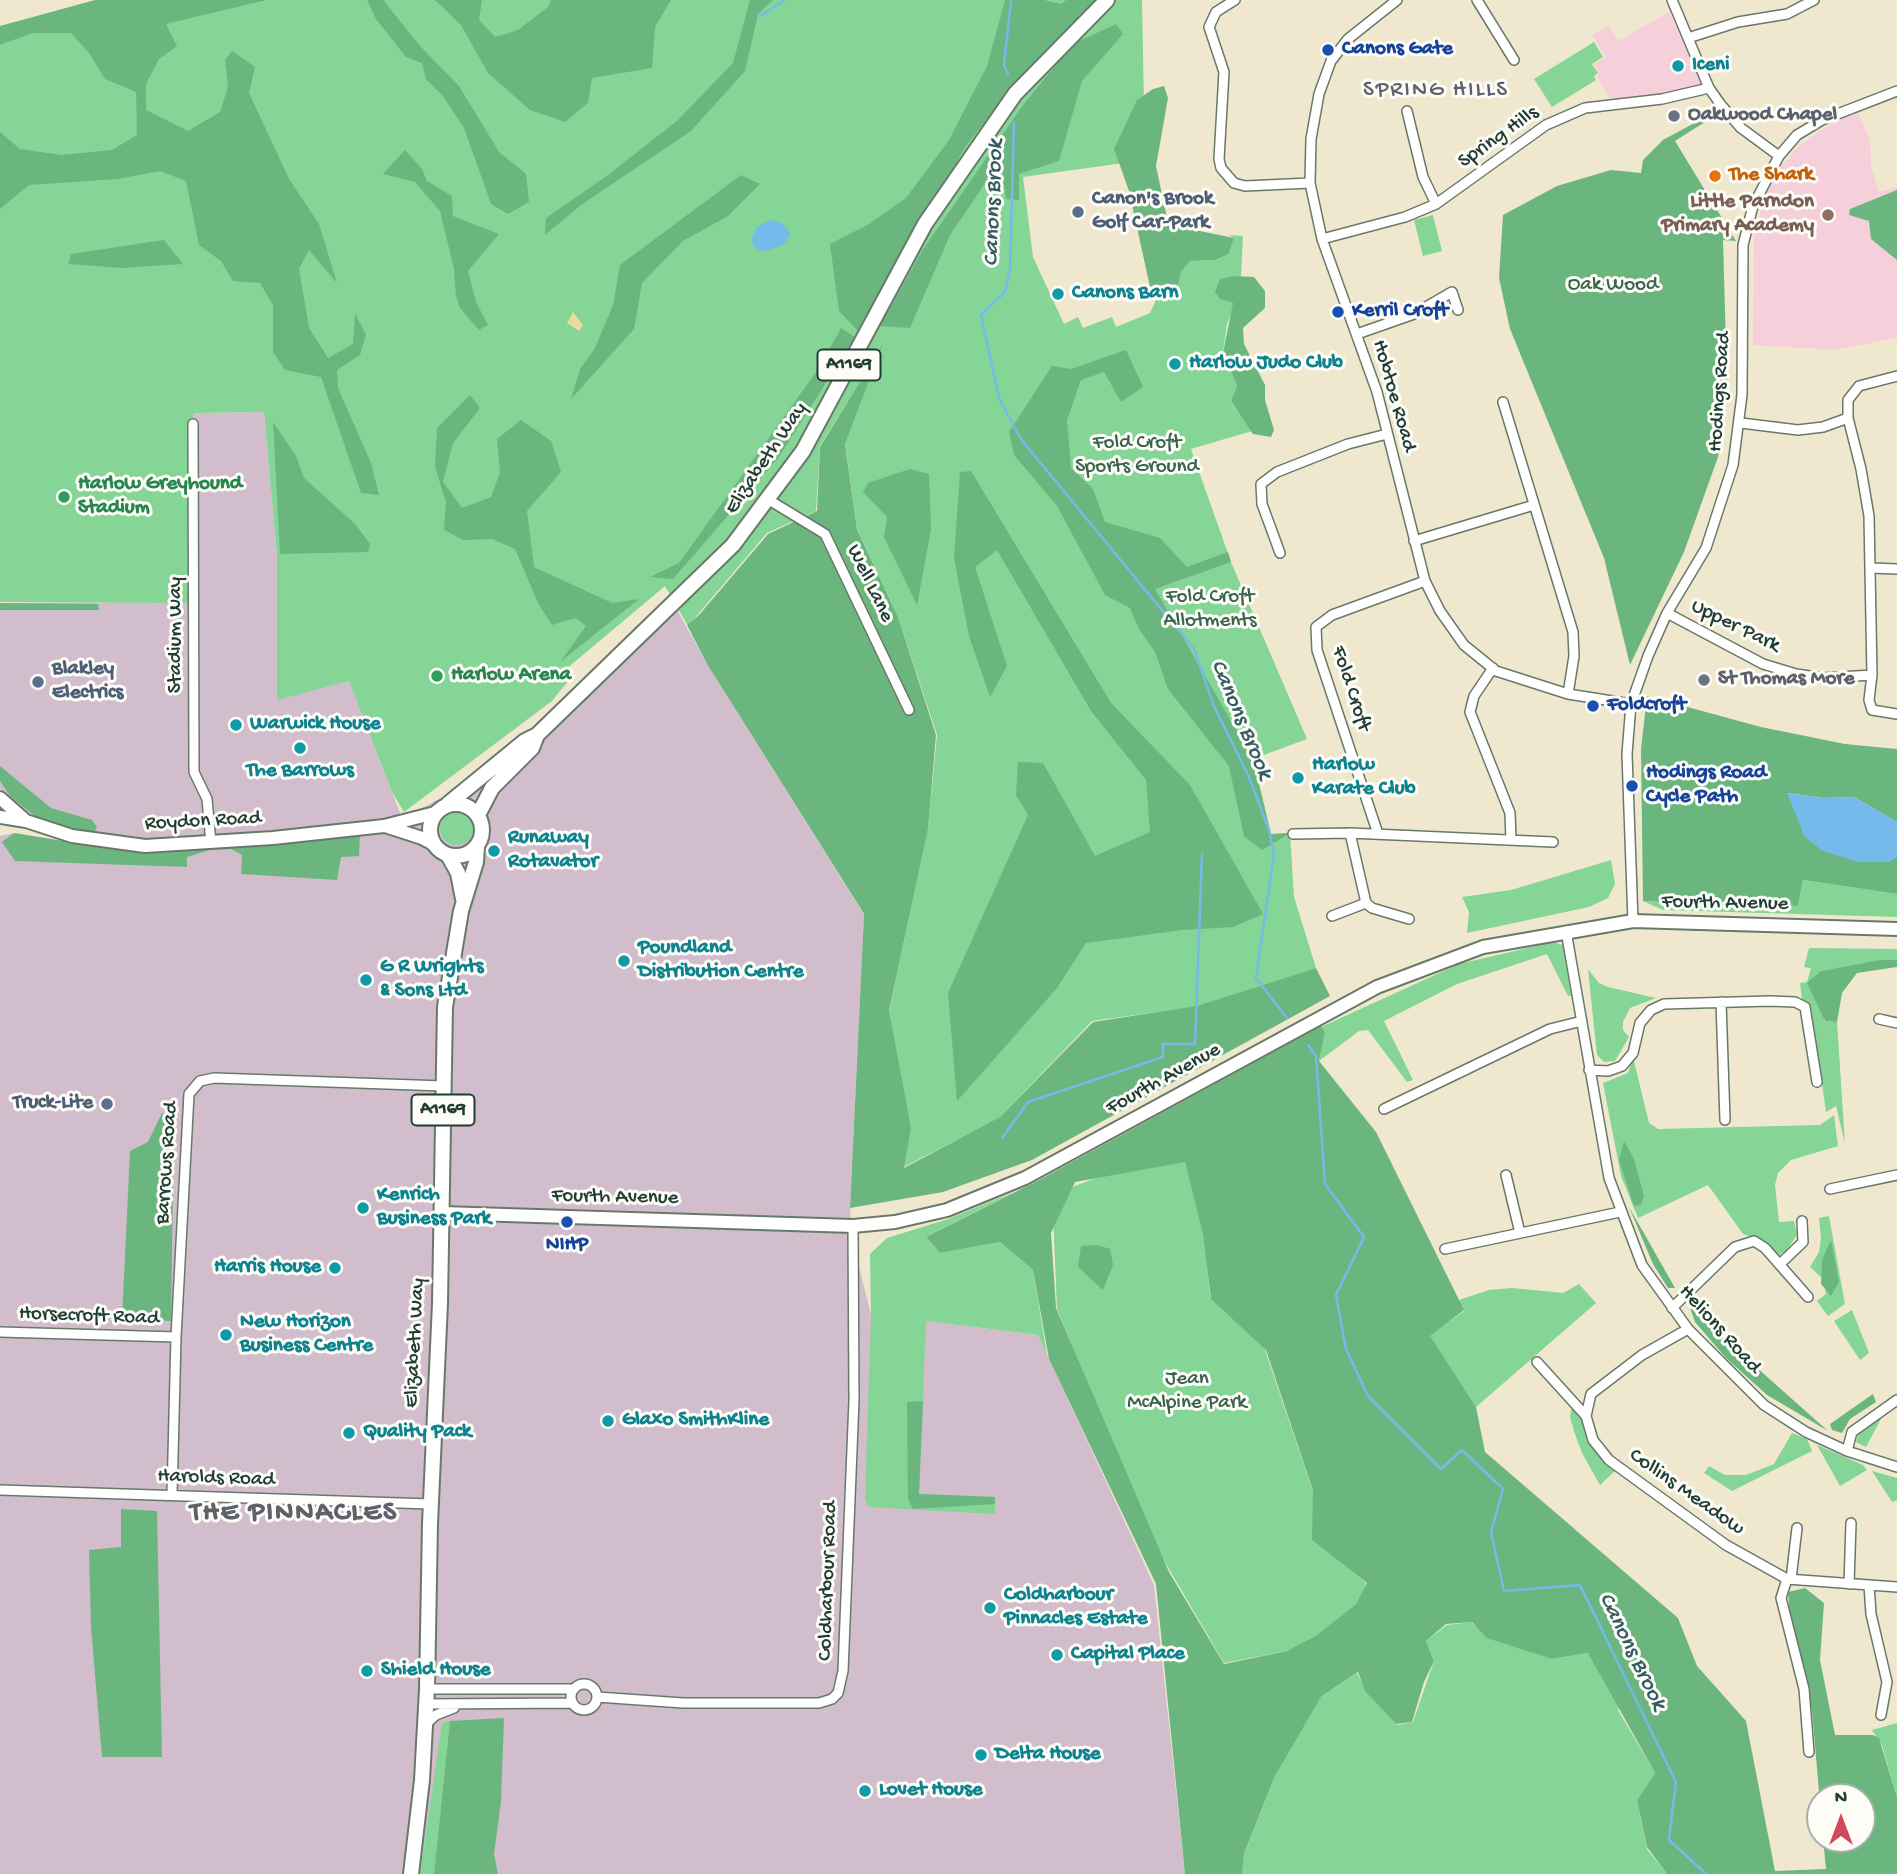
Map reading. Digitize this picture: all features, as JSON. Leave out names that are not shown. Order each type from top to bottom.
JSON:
[{"type":"main road","name":"Elizabeth Way","points":[[442,809],[525,741],[537,735],[733,545],[803,451],[925,224],[1015,94],[1107,0]]},
{"type":"main road","name":"Elizabeth Way","points":[[478,815],[492,788],[532,748],[537,735]]},
{"type":"main road","points":[[465,805],[478,815],[482,831],[477,846],[464,855],[448,855],[435,845],[430,829],[442,809],[465,805]]},
{"type":"main road","name":"Elizabeth Way","points":[[411,1874],[427,1697],[442,1213],[445,1007],[463,899],[476,862],[477,846]]},
{"type":"main road","name":"Elizabeth Way","points":[[448,855],[458,873],[463,899]]},
{"type":"street","points":[[1235,0],[1216,12],[1209,27],[1224,72],[1219,159],[1221,168],[1234,183],[1245,186],[1310,183]]},
{"type":"street","name":"Hobtoe Road","points":[[1397,0],[1382,4],[1348,38],[1331,61],[1319,94],[1311,139],[1310,183],[1322,239],[1377,392],[1425,581],[1440,611],[1464,645],[1493,668],[1567,694],[1631,704]]},
{"type":"street","points":[[1477,0],[1514,60]]},
{"type":"street","points":[[1672,0],[1710,88],[1741,128],[1779,156]]},
{"type":"street","points":[[1688,38],[1738,22],[1787,14],[1814,0]]},
{"type":"street","name":"Spring Hills","points":[[1322,239],[1405,217],[1436,204],[1546,124],[1585,108],[1662,99],[1710,88]]},
{"type":"street","name":"Hodings Road","points":[[1633,921],[1627,754],[1631,704],[1667,613],[1706,548],[1722,504],[1741,423],[1743,245],[1753,206],[1779,156],[1797,135],[1822,120],[1897,91]]},
{"type":"street","points":[[1407,111],[1423,177],[1436,204]]},
{"type":"street","points":[[1357,334],[1414,314],[1452,292],[1458,310]]},
{"type":"street","points":[[1897,376],[1859,386],[1848,400],[1848,418],[1867,504],[1871,569],[1872,710],[1897,714]]},
{"type":"street","points":[[1503,402],[1573,632],[1574,656],[1567,694]]},
{"type":"street","points":[[1741,423],[1798,430],[1848,418]]},
{"type":"street","name":"Stadium Way","points":[[193,424],[194,772],[207,799],[211,842]]},
{"type":"street","points":[[1280,553],[1262,505],[1261,484],[1278,472],[1348,444],[1387,434]]},
{"type":"street","name":"Well Lane","points":[[769,500],[825,534],[909,710]]},
{"type":"street","points":[[1414,541],[1535,505]]},
{"type":"street","points":[[1871,569],[1897,569]]},
{"type":"street","name":"Fold Croft","points":[[1378,834],[1317,650],[1316,627],[1332,615],[1425,581]]},
{"type":"street","name":"Upper Park","points":[[1667,613],[1774,667],[1823,678],[1872,676]]},
{"type":"street","points":[[1493,668],[1474,696],[1469,712],[1510,813],[1511,840]]},
{"type":"street","name":"Roydon Road","points":[[0,797],[26,821]]},
{"type":"street","name":"Roydon Road","points":[[0,817],[26,821],[72,836],[126,845],[211,842],[384,826],[442,809]]},
{"type":"street","name":"Roydon Road","points":[[384,826],[435,845]]},
{"type":"street","points":[[1350,833],[1366,904],[1409,919]]},
{"type":"street","points":[[1293,834],[1350,833],[1553,842]]},
{"type":"street","points":[[1332,916],[1366,904]]},
{"type":"street","name":"Fourth Avenue","points":[[442,1213],[853,1226],[936,1213],[1025,1178],[1377,987],[1483,947],[1633,921],[1897,929]]},
{"type":"street","name":"Helions Road","points":[[1566,931],[1609,1178],[1642,1265],[1688,1329],[1764,1405],[1806,1432],[1847,1451],[1897,1467]]},
{"type":"street","points":[[1721,1002],[1725,1120]]},
{"type":"street","points":[[1589,1070],[1608,1071],[1622,1066],[1633,1053],[1640,1023],[1651,1010],[1664,1004],[1783,1002],[1805,1007],[1817,1082]]},
{"type":"street","points":[[1879,1019],[1897,1023]]},
{"type":"street","points":[[1384,1109],[1549,1029],[1582,1021]]},
{"type":"street","name":"Barrows Road","points":[[172,1495],[176,1337],[186,1109],[189,1094],[200,1081],[214,1078],[444,1086]]},
{"type":"street","points":[[1506,1175],[1520,1233]]},
{"type":"street","points":[[1830,1189],[1897,1175]]},
{"type":"street","points":[[1445,1249],[1620,1212]]},
{"type":"street","points":[[1780,1264],[1803,1242],[1802,1221]]},
{"type":"street","name":"Coldharbour Road","points":[[597,1697],[683,1703],[819,1703],[832,1699],[838,1693],[843,1671],[854,1400],[853,1226]]},
{"type":"street","points":[[1672,1308],[1745,1242],[1754,1241],[1765,1248],[1808,1297]]},
{"type":"street","points":[[1586,1416],[1591,1394],[1605,1381],[1688,1329]]},
{"type":"street","name":"Horsecroft Road","points":[[0,1332],[176,1337]]},
{"type":"street","name":"Collins Meadow","points":[[1537,1362],[1586,1416],[1593,1440],[1609,1460],[1726,1545],[1789,1579],[1897,1587]]},
{"type":"street","points":[[1847,1451],[1852,1432],[1897,1400]]},
{"type":"street","name":"Harolds Road","points":[[0,1489],[431,1504]]},
{"type":"street","points":[[1849,1584],[1851,1523]]},
{"type":"street","points":[[1797,1528],[1789,1579],[1781,1598],[1804,1689],[1809,1752]]},
{"type":"street","points":[[1869,1586],[1871,1614],[1887,1682],[1881,1715]]},
{"type":"street","name":"Coldharbour Road","points":[[587,1684],[594,1689],[597,1697],[588,1710],[580,1710],[572,1703],[470,1704],[427,1697],[573,1689],[587,1684]]},
{"type":"street","points":[[572,1703],[573,1689]]},
{"type":"street","name":"Coldharbour Road","points":[[425,1725],[436,1714],[470,1704]]},
{"type":"shaded area","points":[[1669,12],[1702,85],[1663,95],[1610,99],[1597,76],[1599,74],[1594,64],[1606,57],[1592,35],[1609,26],[1618,41]]},
{"type":"shaded area","name":"Little Parndon Primary Academy","points":[[1858,111],[1870,141],[1871,166],[1879,192],[1897,187],[1897,338],[1835,350],[1753,345],[1754,235],[1766,194],[1779,169],[1798,147],[1824,128]]},
{"type":"shaded area","points":[[264,412],[277,556],[277,699],[349,681],[402,818],[520,758],[676,608],[707,664],[864,915],[850,1205],[852,1239],[871,1314],[1038,1335],[1154,1585],[1185,1874],[0,1874],[0,836],[14,833],[114,850],[145,846],[37,826],[8,801],[0,788],[0,603],[194,602],[193,413]]},
{"type":"green space","points":[[95,0],[268,0],[166,24],[177,46],[159,59],[146,84],[146,110],[188,131],[220,112],[228,87],[225,60],[232,51],[255,67],[249,93],[289,179],[319,224],[337,283],[309,250],[299,269],[309,328],[328,358],[353,344],[355,313],[366,335],[360,355],[337,370],[338,388],[371,463],[379,495],[361,493],[321,377],[285,370],[273,352],[273,305],[260,283],[233,281],[221,261],[199,245],[186,181],[160,171],[117,179],[29,185],[0,209],[0,132],[20,149],[62,155],[112,150],[137,135],[136,92],[105,79],[89,53],[71,33],[34,33],[0,45],[0,26]]},
{"type":"green space","points":[[268,0],[1142,0],[1145,160],[1023,177],[1033,257],[1064,324],[1078,317],[1083,328],[1112,317],[1116,327],[1150,313],[1157,298],[1176,297],[1181,272],[1190,261],[1215,260],[1229,254],[1234,238],[1229,235],[1243,236],[1241,276],[1235,276],[1228,301],[1233,303],[1233,309],[1227,324],[1223,353],[1237,386],[1231,402],[1252,431],[1191,449],[1231,562],[1307,739],[1253,759],[1271,834],[1290,833],[1294,897],[1316,968],[1193,1007],[1092,1021],[999,1118],[902,1168],[889,1012],[928,828],[937,735],[898,617],[857,528],[845,442],[881,348],[820,446],[816,511],[767,533],[688,626],[665,586],[565,670],[569,680],[552,701],[404,812],[392,792],[349,681],[277,700],[277,556],[264,412],[193,413],[195,603],[0,602],[0,45],[34,33],[165,24]]},
{"type":"green space","points":[[367,0],[383,0],[421,47],[459,86],[499,152],[526,174],[529,202],[508,214],[491,204],[464,128],[443,96],[426,79],[422,63],[406,57],[376,19]]},
{"type":"green space","points":[[435,0],[482,0],[479,20],[495,37],[518,30],[548,7],[551,0],[671,0],[655,27],[652,68],[592,78],[588,103],[565,122],[530,110],[488,73],[461,25]]},
{"type":"green space","points":[[750,0],[773,0],[758,14],[745,71],[691,131],[581,205],[545,235],[546,218],[608,175],[678,120],[733,63]]},
{"type":"green space","points":[[1005,0],[1044,0],[1061,4],[1066,0],[1099,0],[1017,80],[966,146],[858,331],[839,311],[830,244],[869,224],[906,198],[949,140],[987,66]]},
{"type":"green space","points":[[1116,24],[1123,34],[1082,81],[1059,161],[1019,174],[1019,200],[1006,199],[1002,171],[986,182],[950,235],[910,328],[880,326],[922,251],[1023,105],[1073,44]]},
{"type":"green space","points":[[1594,42],[1603,57],[1592,64],[1598,73],[1594,76],[1596,80],[1552,107],[1534,79]]},
{"type":"green space","points":[[1164,86],[1168,98],[1156,166],[1167,218],[1175,226],[1234,238],[1229,254],[1215,260],[1190,261],[1181,272],[1176,297],[1157,298],[1150,287],[1129,191],[1114,149],[1137,100],[1153,89]]},
{"type":"green space","name":"Oak Wood","points":[[1700,120],[1705,122],[1675,141],[1736,241],[1723,240],[1727,383],[1718,457],[1684,552],[1630,665],[1604,558],[1510,329],[1499,278],[1503,215],[1557,186],[1611,170],[1641,173],[1643,160],[1663,140]]},
{"type":"green space","points":[[405,150],[422,169],[427,181],[452,196],[453,216],[499,234],[468,271],[476,302],[488,325],[479,330],[460,308],[456,296],[454,269],[440,211],[415,182],[383,174]]},
{"type":"green space","points":[[741,175],[760,184],[728,216],[683,241],[642,283],[634,329],[571,399],[580,369],[595,348],[613,305],[620,265]]},
{"type":"green space","points":[[1897,190],[1897,260],[1871,239],[1869,221],[1849,215],[1850,209]]},
{"type":"green space","points":[[1433,215],[1442,251],[1423,256],[1414,220]]},
{"type":"green space","points":[[164,240],[183,264],[122,268],[68,264],[71,254]]},
{"type":"green space","points":[[1235,276],[1254,277],[1265,291],[1265,308],[1243,328],[1244,344],[1265,385],[1265,400],[1274,430],[1271,437],[1253,434],[1231,401],[1237,386],[1223,353],[1233,303],[1220,299],[1215,292],[1220,279]]},
{"type":"green space","points":[[841,328],[855,337],[779,457],[673,579],[650,577],[679,563],[819,368]]},
{"type":"green space","points":[[883,344],[845,444],[857,529],[898,617],[936,735],[928,829],[889,1011],[911,1128],[904,1168],[1000,1117],[1093,1022],[1196,1006],[1316,968],[1330,996],[1032,1160],[943,1192],[850,1208],[864,914],[707,664],[687,625],[699,615],[768,534],[817,511],[820,447]]},
{"type":"green space","points":[[1126,350],[1143,387],[1121,402],[1104,372],[1081,380],[1067,420],[1071,468],[1093,489],[1105,522],[1160,538],[1187,567],[1228,552],[1231,562],[1155,589],[1253,759],[1271,834],[1290,833],[1262,850],[1244,836],[1229,766],[1168,689],[1155,652],[1139,629],[1130,608],[1105,595],[1057,506],[1014,455],[1009,432],[1052,366],[1071,369]]},
{"type":"green space","points":[[470,395],[480,408],[453,443],[443,482],[462,508],[491,497],[500,472],[497,439],[521,420],[551,441],[561,472],[527,511],[534,567],[612,603],[639,599],[561,661],[586,626],[576,618],[552,625],[538,603],[515,549],[492,539],[463,540],[444,530],[446,502],[435,467],[437,428]]},
{"type":"green space","points":[[273,422],[296,456],[304,478],[355,524],[370,544],[368,552],[280,554]]},
{"type":"green space","points":[[910,469],[929,474],[931,529],[917,605],[884,537],[887,517],[863,492],[868,483]]},
{"type":"green space","points":[[971,471],[1111,703],[1190,785],[1263,914],[1233,927],[1182,930],[1086,943],[1057,988],[957,1101],[948,993],[1028,815],[1016,795],[1018,762],[1043,763],[1095,856],[1150,832],[1146,780],[1091,711],[997,550],[975,567],[1007,666],[990,697],[969,636],[954,558],[960,472]]},
{"type":"green space","points":[[0,603],[98,604],[99,610],[0,610]]},
{"type":"green space","points":[[1647,696],[1761,727],[1845,744],[1897,749],[1897,822],[1854,797],[1823,798],[1788,793],[1888,862],[1897,857],[1897,894],[1803,880],[1798,906],[1643,901],[1641,749]]},
{"type":"green space","points":[[0,766],[51,808],[92,820],[97,827],[93,836],[42,822],[10,796],[0,781]]},
{"type":"green space","points":[[457,811],[469,816],[474,828],[469,840],[457,845],[445,840],[440,828],[445,816]]},
{"type":"green space","points":[[14,833],[114,849],[360,834],[359,856],[341,857],[337,880],[241,874],[242,855],[231,849],[209,850],[187,857],[187,867],[15,861],[2,842]]},
{"type":"green space","points":[[1611,860],[1615,884],[1608,898],[1589,907],[1467,933],[1469,912],[1462,897],[1511,890]]},
{"type":"green space","points":[[1803,880],[1897,894],[1897,917],[1663,910],[1643,901],[1798,906]]},
{"type":"green space","points":[[1553,942],[1563,945],[1571,996],[1568,996],[1547,954],[1457,984],[1384,1021],[1413,1080],[1407,1082],[1368,1030],[1359,1031],[1319,1061],[1325,1033],[1321,1027],[1459,964]]},
{"type":"green space","points":[[1809,948],[1897,949],[1897,960],[1821,971],[1824,1021],[1837,1022],[1845,1144],[1836,1106],[1826,1112],[1811,1007],[1802,999],[1800,983],[1807,982],[1811,968],[1804,967]]},
{"type":"green space","points":[[1881,960],[1897,960],[1897,967],[1857,973],[1842,993],[1837,1022],[1825,1021],[1807,983],[1821,971]]},
{"type":"green space","points":[[1588,969],[1599,983],[1608,987],[1656,998],[1630,1008],[1623,1022],[1623,1030],[1629,1037],[1615,1061],[1604,1062],[1597,1055]]},
{"type":"green space","points":[[1321,1026],[1325,1033],[1319,1061],[1376,1132],[1464,1310],[1430,1336],[1476,1407],[1485,1452],[1678,1618],[1697,1666],[1746,1721],[1775,1871],[1826,1869],[1824,1853],[1876,1853],[1876,1783],[1818,1783],[1812,1710],[1791,1631],[1788,1592],[1805,1588],[1824,1603],[1820,1660],[1835,1735],[1873,1735],[1879,1738],[1897,1797],[1897,1874],[1667,1874],[1647,1847],[1637,1800],[1655,1773],[1588,1653],[1552,1659],[1487,1638],[1472,1622],[1446,1624],[1426,1641],[1434,1661],[1424,1682],[1412,1722],[1396,1724],[1365,1691],[1358,1672],[1321,1697],[1275,1776],[1244,1854],[1242,1874],[1185,1874],[1156,1584],[1049,1359],[1033,1270],[1000,1242],[940,1253],[926,1237],[1039,1180]],"holes":[[[1185,1162],[1203,1234],[1211,1299],[1266,1350],[1313,1491],[1312,1540],[1367,1583],[1356,1604],[1316,1636],[1287,1651],[1224,1664],[1169,1572],[1056,1308],[1051,1233],[1075,1182]]]},
{"type":"green space","points":[[1633,1057],[1649,1123],[1658,1129],[1820,1125],[1834,1115],[1838,1146],[1791,1160],[1778,1173],[1775,1185],[1779,1222],[1794,1221],[1797,1235],[1786,1251],[1777,1256],[1763,1241],[1743,1234],[1708,1185],[1638,1218],[1621,1176],[1603,1083],[1628,1073]]},
{"type":"green space","points":[[162,1113],[174,1117],[171,1321],[122,1319],[130,1151],[148,1142]]},
{"type":"green space","points":[[1624,1141],[1634,1159],[1644,1196],[1641,1205],[1634,1206],[1619,1160]]},
{"type":"green space","name":"Jean McAlpine Park","points":[[1176,1147],[1185,1162],[1204,1232],[1210,1296],[1261,1338],[1313,1492],[1313,1539],[1366,1583],[1360,1601],[1311,1641],[1287,1651],[1224,1663],[1152,1540],[1057,1309],[1053,1214],[1062,1191]]},
{"type":"green space","points":[[1014,1192],[926,1237],[940,1253],[1000,1242],[1033,1270],[1047,1355],[1038,1335],[926,1321],[919,1494],[995,1497],[995,1514],[869,1507],[865,1499],[871,1314],[870,1254],[887,1238],[948,1219]]},
{"type":"green space","points":[[1629,1207],[1675,1288],[1668,1288],[1653,1264]]},
{"type":"green space","points":[[1829,1216],[1845,1304],[1828,1316],[1817,1301],[1826,1294],[1823,1279],[1810,1267],[1819,1252],[1819,1218]]},
{"type":"green space","points":[[1831,1240],[1839,1282],[1831,1296],[1821,1284],[1822,1260]]},
{"type":"green space","points":[[1097,1245],[1110,1249],[1113,1265],[1103,1290],[1078,1267],[1081,1246]]},
{"type":"green space","points":[[1579,1284],[1596,1303],[1476,1407],[1429,1336],[1464,1311],[1459,1300],[1489,1290],[1512,1288],[1563,1293]]},
{"type":"green space","points":[[1689,1305],[1828,1431],[1767,1395],[1726,1358],[1695,1322]]},
{"type":"green space","points":[[1852,1310],[1869,1353],[1860,1360],[1834,1321]]},
{"type":"green space","points":[[1873,1394],[1876,1402],[1850,1419],[1842,1433],[1832,1430],[1830,1424]]},
{"type":"green space","points":[[923,1401],[919,1494],[995,1497],[995,1504],[913,1509],[908,1499],[907,1402]]},
{"type":"green space","points":[[1572,1406],[1585,1418],[1607,1461],[1616,1470],[1600,1485],[1582,1453],[1574,1431],[1570,1417]]},
{"type":"green space","points":[[1879,1415],[1881,1419],[1866,1447],[1856,1442],[1859,1433]]},
{"type":"green space","points":[[1792,1433],[1807,1439],[1812,1451],[1732,1491],[1704,1473],[1709,1466],[1725,1475],[1746,1475],[1774,1464]]},
{"type":"green space","points":[[1817,1445],[1863,1465],[1867,1470],[1840,1486]]},
{"type":"green space","points":[[1872,1471],[1897,1478],[1897,1500],[1892,1502]]},
{"type":"green space","points":[[121,1509],[157,1511],[162,1757],[102,1757],[91,1627],[89,1550],[121,1547]]},
{"type":"green space","points":[[1471,1622],[1489,1637],[1552,1659],[1588,1653],[1624,1689],[1618,1710],[1655,1773],[1637,1800],[1647,1849],[1667,1874],[1242,1874],[1243,1857],[1276,1774],[1320,1698],[1357,1673],[1367,1692],[1397,1725],[1413,1722],[1434,1661],[1426,1641],[1447,1625]]},
{"type":"green space","points":[[504,1718],[501,1802],[494,1854],[498,1874],[434,1874],[450,1721]]},
{"type":"green space","points":[[450,1721],[434,1874],[420,1874],[442,1723]]},
{"type":"green space","points":[[1897,1723],[1897,1797],[1882,1745],[1872,1730]]},
{"type":"sand","points":[[573,312],[583,325],[579,331],[567,323]]},
{"type":"water","points":[[770,220],[782,223],[791,234],[783,245],[762,252],[753,246],[752,237],[757,227]]},
{"type":"water","points":[[1787,793],[1823,798],[1854,797],[1897,822],[1897,857],[1888,862],[1858,862],[1823,851],[1805,837]]},
{"type":"waterway","points":[[760,16],[785,0]]},
{"type":"waterway","name":"Canons Brook","points":[[1008,74],[1004,65],[1011,0]]},
{"type":"waterway","name":"Canons Brook","points":[[1014,122],[1010,269],[1005,292],[981,315],[999,398],[1020,438],[1194,649],[1214,706],[1249,777],[1269,830],[1274,854],[1256,978],[1287,1018]]},
{"type":"waterway","points":[[1002,1138],[1028,1102],[1163,1057],[1163,1044],[1195,1044],[1202,854]]},
{"type":"waterway","name":"Canons Brook","points":[[1308,1045],[1316,1056],[1325,1184],[1364,1237],[1336,1295],[1346,1349],[1368,1396],[1441,1469],[1462,1450],[1503,1489],[1491,1532],[1504,1591],[1580,1585],[1676,1782],[1669,1840],[1706,1874]]},
{"type":"place","name":"Canons Gate","points":[[1328,50]]},
{"type":"place","name":"Iceni","points":[[1678,66]]},
{"type":"place","name":"Oakwood Chapel","points":[[1674,116]]},
{"type":"place","name":"The Shark","points":[[1715,176]]},
{"type":"place","name":"Canon's Brook Golf Car-Park","points":[[1078,212]]},
{"type":"place","name":"Little Parndon Primary Academy","points":[[1828,215]]},
{"type":"place","name":"Canons Barn","points":[[1058,294]]},
{"type":"place","name":"Kerril Croft","points":[[1338,312]]},
{"type":"place","name":"Harlow Judo Club","points":[[1175,364]]},
{"type":"place","name":"Harlow Greyhound Stadium","points":[[64,497]]},
{"type":"place","name":"Harlow Arena","points":[[437,676]]},
{"type":"place","name":"St Thomas More","points":[[1704,680]]},
{"type":"place","name":"Blakley Electrics","points":[[38,682]]},
{"type":"place","name":"Foldcroft","points":[[1593,706]]},
{"type":"place","name":"Warwick House","points":[[236,725]]},
{"type":"place","name":"The Barrows","points":[[300,748]]},
{"type":"place","name":"Harlow Karate Club","points":[[1298,778]]},
{"type":"place","name":"Hodings Road Cycle Path","points":[[1632,786]]},
{"type":"place","name":"Runaway Rotavator","points":[[494,851]]},
{"type":"place","name":"Poundland Distribution Centre","points":[[624,961]]},
{"type":"place","name":"G R Wrights & Sons Ltd","points":[[366,980]]},
{"type":"place","name":"Truck-Lite","points":[[107,1104]]},
{"type":"place","name":"Kenrich Business Park","points":[[363,1208]]},
{"type":"place","name":"NIHP","points":[[567,1222]]},
{"type":"place","name":"Harris House","points":[[335,1268]]},
{"type":"place","name":"New Horizon Business Centre","points":[[226,1335]]},
{"type":"place","name":"Glaxo SmithKline","points":[[608,1421]]},
{"type":"place","name":"Quality Pack","points":[[349,1433]]},
{"type":"place","name":"Coldharbour Pinnacles Estate","points":[[990,1608]]},
{"type":"place","name":"Capital Place","points":[[1057,1655]]},
{"type":"place","name":"Shield House","points":[[367,1671]]},
{"type":"place","name":"Delta House","points":[[981,1755]]},
{"type":"place","name":"Lovet House","points":[[865,1791]]},
{"type":"district","name":"SPRING HILLS","points":[[1436,91]]},
{"type":"district","name":"THE PINNACLES","points":[[294,1515]]},
{"type":"park label","name":"Fold Croft Sports Ground","points":[[1137,456]]},
{"type":"park label","name":"Fold Croft Allotments","points":[[1210,610]]}]
